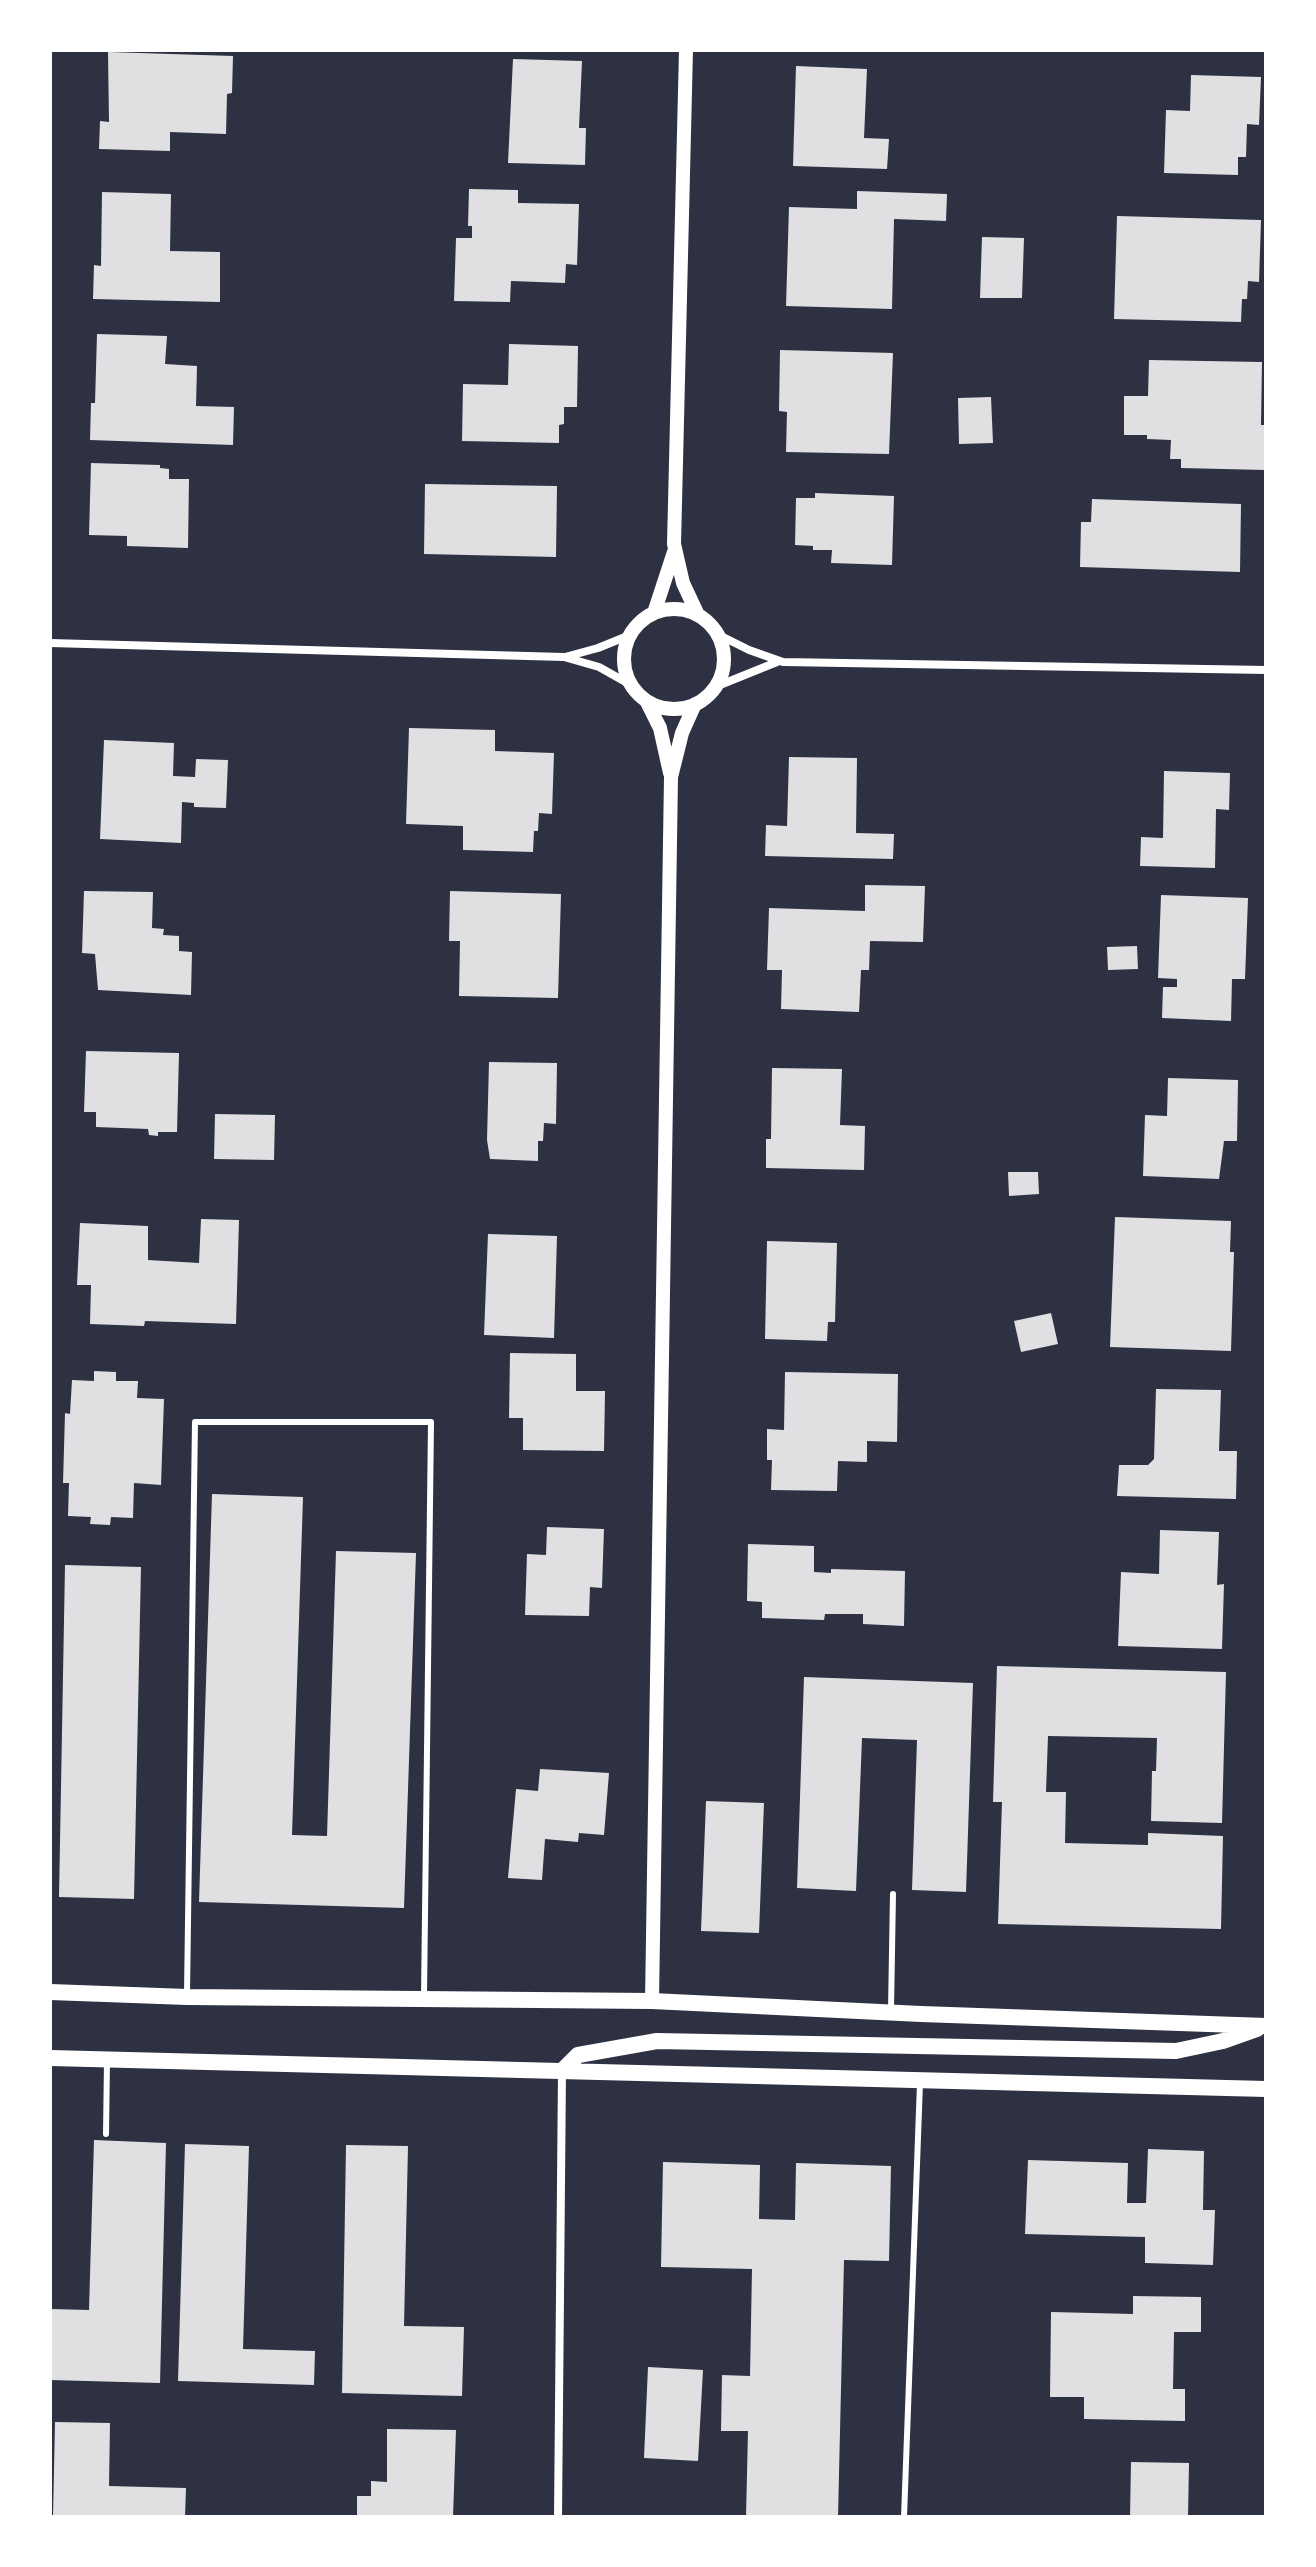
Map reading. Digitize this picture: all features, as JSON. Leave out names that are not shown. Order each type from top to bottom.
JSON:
[{"type":"main road","points":[[50,1992],[187,1997],[652,2001],[1266,2026]]},
{"type":"main road","points":[[562,2071],[578,2055],[657,2041],[1176,2051],[1223,2041],[1266,2026]]},
{"type":"main road","points":[[50,2058],[1266,2089]]},
{"type":"street","points":[[654,613],[674,552],[686,50]]},
{"type":"street","points":[[674,552],[683,583],[698,615],[717,634],[778,661],[1266,670]]},
{"type":"street","points":[[564,657],[630,635],[654,613],[674,609],[698,615]]},
{"type":"street","points":[[715,687],[724,660],[717,634]]},
{"type":"street","points":[[630,635],[624,658],[625,674],[647,702],[660,728],[671,777]]},
{"type":"street","points":[[50,643],[564,657],[599,667],[631,685]]},
{"type":"street","points":[[652,2001],[671,777],[682,733],[695,704],[715,687],[778,661]]},
{"type":"street","points":[[647,702],[672,710],[695,704]]},
{"type":"street","points":[[558,2517],[562,2071]]},
{"type":"lane","points":[[187,1997],[195,1422],[431,1422],[424,1999]]},
{"type":"lane","points":[[891,2013],[893,1894]]},
{"type":"lane","points":[[106,2134],[107,2059]]},
{"type":"lane","points":[[904,2517],[920,2080]]},
{"type":"building","points":[[108,52],[233,56],[232,93],[227,94],[226,134],[170,132],[170,151],[99,149],[100,121],[109,122]]},
{"type":"building","points":[[513,59],[582,61],[579,128],[586,128],[585,165],[508,163]]},
{"type":"building","points":[[796,66],[867,69],[864,138],[889,139],[887,169],[793,166]]},
{"type":"building","points":[[1191,75],[1261,77],[1259,125],[1247,124],[1246,157],[1238,157],[1238,175],[1164,173],[1166,110],[1190,111]]},
{"type":"building","points":[[469,189],[518,190],[518,203],[579,204],[577,265],[566,264],[565,283],[511,281],[510,302],[454,301],[456,238],[472,238],[472,226],[468,226]]},
{"type":"building","points":[[857,191],[947,194],[946,221],[894,219],[892,309],[786,306],[789,207],[857,209]]},
{"type":"building","points":[[102,192],[171,194],[170,251],[220,252],[220,302],[93,299],[94,265],[101,266]]},
{"type":"building","points":[[1117,216],[1261,220],[1259,282],[1248,281],[1247,299],[1242,299],[1241,322],[1114,319]]},
{"type":"building","points":[[982,237],[1024,238],[1022,298],[980,298]]},
{"type":"building","points":[[97,334],[167,336],[165,364],[197,366],[196,406],[234,407],[233,445],[90,440],[91,403],[95,403]]},
{"type":"building","points":[[509,344],[578,346],[577,407],[564,407],[564,424],[559,425],[559,443],[462,441],[463,384],[508,385]]},
{"type":"building","points":[[780,350],[893,353],[889,454],[786,452],[787,412],[779,411]]},
{"type":"building","points":[[1149,360],[1262,362],[1261,425],[1266,425],[1265,470],[1181,468],[1181,459],[1170,459],[1171,440],[1147,439],[1147,435],[1124,435],[1124,396],[1148,396]]},
{"type":"building","points":[[991,397],[993,443],[959,444],[958,398]]},
{"type":"building","points":[[91,463],[160,465],[160,468],[169,469],[169,479],[189,479],[188,548],[127,546],[127,536],[89,535]]},
{"type":"building","points":[[425,484],[557,486],[556,557],[424,554]]},
{"type":"building","points":[[815,493],[894,496],[892,565],[831,563],[832,550],[813,550],[813,546],[795,545],[796,498],[815,498]]},
{"type":"building","points":[[1092,499],[1241,504],[1240,572],[1080,567],[1081,522],[1091,522]]},
{"type":"building","points":[[409,728],[495,730],[495,751],[554,753],[552,814],[539,813],[533,852],[463,850],[463,826],[406,824]]},
{"type":"building","points":[[104,740],[174,743],[173,776],[195,777],[196,759],[228,760],[226,808],[194,807],[194,803],[182,802],[181,843],[100,839]]},
{"type":"building","points":[[789,757],[857,758],[856,833],[894,834],[893,859],[765,856],[766,825],[787,826]]},
{"type":"building","points":[[1164,771],[1230,773],[1229,810],[1216,809],[1215,868],[1140,866],[1141,837],[1163,838]]},
{"type":"building","points":[[865,885],[925,886],[923,942],[870,941],[869,970],[861,970],[859,1012],[781,1009],[782,970],[767,970],[769,908],[865,911]]},
{"type":"building","points":[[84,891],[153,892],[152,928],[164,929],[163,935],[179,936],[179,951],[192,952],[191,995],[98,990],[95,954],[82,953]]},
{"type":"building","points":[[450,891],[561,894],[558,998],[459,996],[460,941],[449,941]]},
{"type":"building","points":[[1161,895],[1248,898],[1245,979],[1232,979],[1231,1021],[1162,1018],[1163,987],[1177,987],[1177,979],[1158,978]]},
{"type":"building","points":[[1137,946],[1138,969],[1108,970],[1107,947]]},
{"type":"building","points":[[86,1051],[179,1053],[177,1132],[158,1132],[158,1136],[149,1135],[148,1129],[96,1127],[96,1112],[84,1112]]},
{"type":"building","points":[[489,1062],[557,1063],[556,1124],[544,1123],[543,1141],[538,1141],[538,1161],[490,1159],[487,1140]]},
{"type":"building","points":[[772,1068],[842,1069],[840,1125],[865,1126],[864,1170],[766,1168],[766,1139],[771,1139]]},
{"type":"building","points":[[1168,1078],[1238,1080],[1237,1141],[1224,1141],[1219,1179],[1143,1176],[1145,1115],[1167,1116]]},
{"type":"building","points":[[215,1114],[275,1115],[274,1160],[214,1159]]},
{"type":"building","points":[[1008,1172],[1038,1172],[1039,1194],[1009,1196]]},
{"type":"building","points":[[1115,1217],[1231,1221],[1230,1252],[1234,1252],[1231,1351],[1110,1347]]},
{"type":"building","points":[[201,1219],[239,1220],[236,1324],[145,1321],[144,1326],[90,1324],[91,1285],[77,1285],[80,1223],[148,1226],[148,1260],[199,1263]]},
{"type":"building","points":[[488,1234],[557,1236],[554,1338],[484,1335]]},
{"type":"building","points":[[767,1241],[837,1243],[835,1322],[828,1322],[827,1341],[765,1339]]},
{"type":"building","points":[[1051,1313],[1058,1344],[1021,1352],[1014,1321]]},
{"type":"building","points":[[510,1353],[576,1354],[576,1391],[605,1391],[604,1451],[523,1450],[523,1418],[509,1418]]},
{"type":"building","points":[[94,1371],[116,1372],[116,1381],[138,1381],[137,1398],[164,1399],[161,1485],[134,1483],[133,1518],[111,1517],[110,1525],[90,1524],[91,1517],[68,1516],[69,1483],[63,1483],[65,1413],[70,1414],[72,1380],[94,1381]]},
{"type":"building","points":[[785,1372],[898,1374],[897,1442],[867,1441],[867,1462],[838,1461],[837,1491],[771,1490],[772,1460],[767,1460],[767,1429],[784,1430]]},
{"type":"building","points":[[1156,1389],[1221,1390],[1219,1451],[1237,1451],[1236,1499],[1117,1496],[1119,1465],[1148,1465],[1154,1459]]},
{"type":"building","points":[[212,1494],[303,1497],[292,1835],[327,1836],[336,1551],[416,1553],[404,1908],[199,1902]]},
{"type":"building","points":[[547,1527],[604,1529],[602,1588],[590,1587],[589,1616],[525,1615],[527,1554],[546,1555]]},
{"type":"building","points":[[1160,1530],[1219,1532],[1217,1585],[1224,1584],[1222,1649],[1118,1646],[1121,1572],[1159,1574]]},
{"type":"building","points":[[748,1544],[814,1546],[814,1572],[831,1573],[831,1569],[905,1571],[904,1626],[863,1624],[863,1614],[825,1614],[824,1620],[762,1618],[762,1602],[747,1601]]},
{"type":"building","points":[[65,1565],[141,1567],[134,1899],[59,1897]]},
{"type":"building","points":[[997,1666],[1226,1672],[1222,1823],[1151,1821],[1152,1771],[1156,1771],[1157,1738],[1048,1736],[1046,1792],[1066,1792],[1065,1843],[1148,1845],[1148,1833],[1223,1836],[1221,1929],[998,1924],[1002,1802],[993,1802]]},
{"type":"building","points":[[804,1677],[973,1683],[966,1892],[912,1890],[917,1740],[862,1738],[856,1891],[797,1888]]},
{"type":"building","points":[[540,1769],[609,1773],[604,1835],[579,1833],[578,1842],[545,1839],[542,1880],[508,1878],[516,1789],[538,1791]]},
{"type":"building","points":[[706,1801],[764,1803],[759,1933],[701,1931]]},
{"type":"building","points":[[94,2140],[166,2143],[160,2383],[50,2380],[50,2309],[89,2310]]},
{"type":"building","points":[[185,2144],[249,2146],[243,2349],[315,2351],[314,2385],[178,2381]]},
{"type":"building","points":[[346,2145],[408,2146],[404,2326],[464,2327],[462,2396],[342,2393]]},
{"type":"building","points":[[1148,2149],[1204,2151],[1203,2210],[1215,2210],[1213,2265],[1145,2263],[1145,2237],[1025,2234],[1028,2160],[1128,2163],[1127,2203],[1146,2203]]},
{"type":"building","points":[[663,2162],[760,2165],[759,2219],[795,2220],[796,2163],[891,2166],[889,2261],[844,2260],[838,2517],[746,2517],[748,2431],[721,2431],[722,2375],[750,2376],[752,2269],[661,2267]]},
{"type":"building","points":[[1133,2296],[1201,2297],[1201,2332],[1174,2332],[1173,2389],[1185,2389],[1185,2421],[1084,2419],[1084,2397],[1050,2397],[1051,2312],[1133,2314]]},
{"type":"building","points":[[648,2367],[703,2370],[698,2461],[644,2458]]},
{"type":"building","points":[[55,2422],[110,2423],[109,2486],[186,2488],[185,2517],[53,2517]]},
{"type":"building","points":[[387,2429],[456,2430],[453,2517],[357,2517],[357,2496],[371,2496],[371,2481],[387,2482]]},
{"type":"building","points":[[1131,2462],[1189,2463],[1188,2517],[1130,2517]]}]
